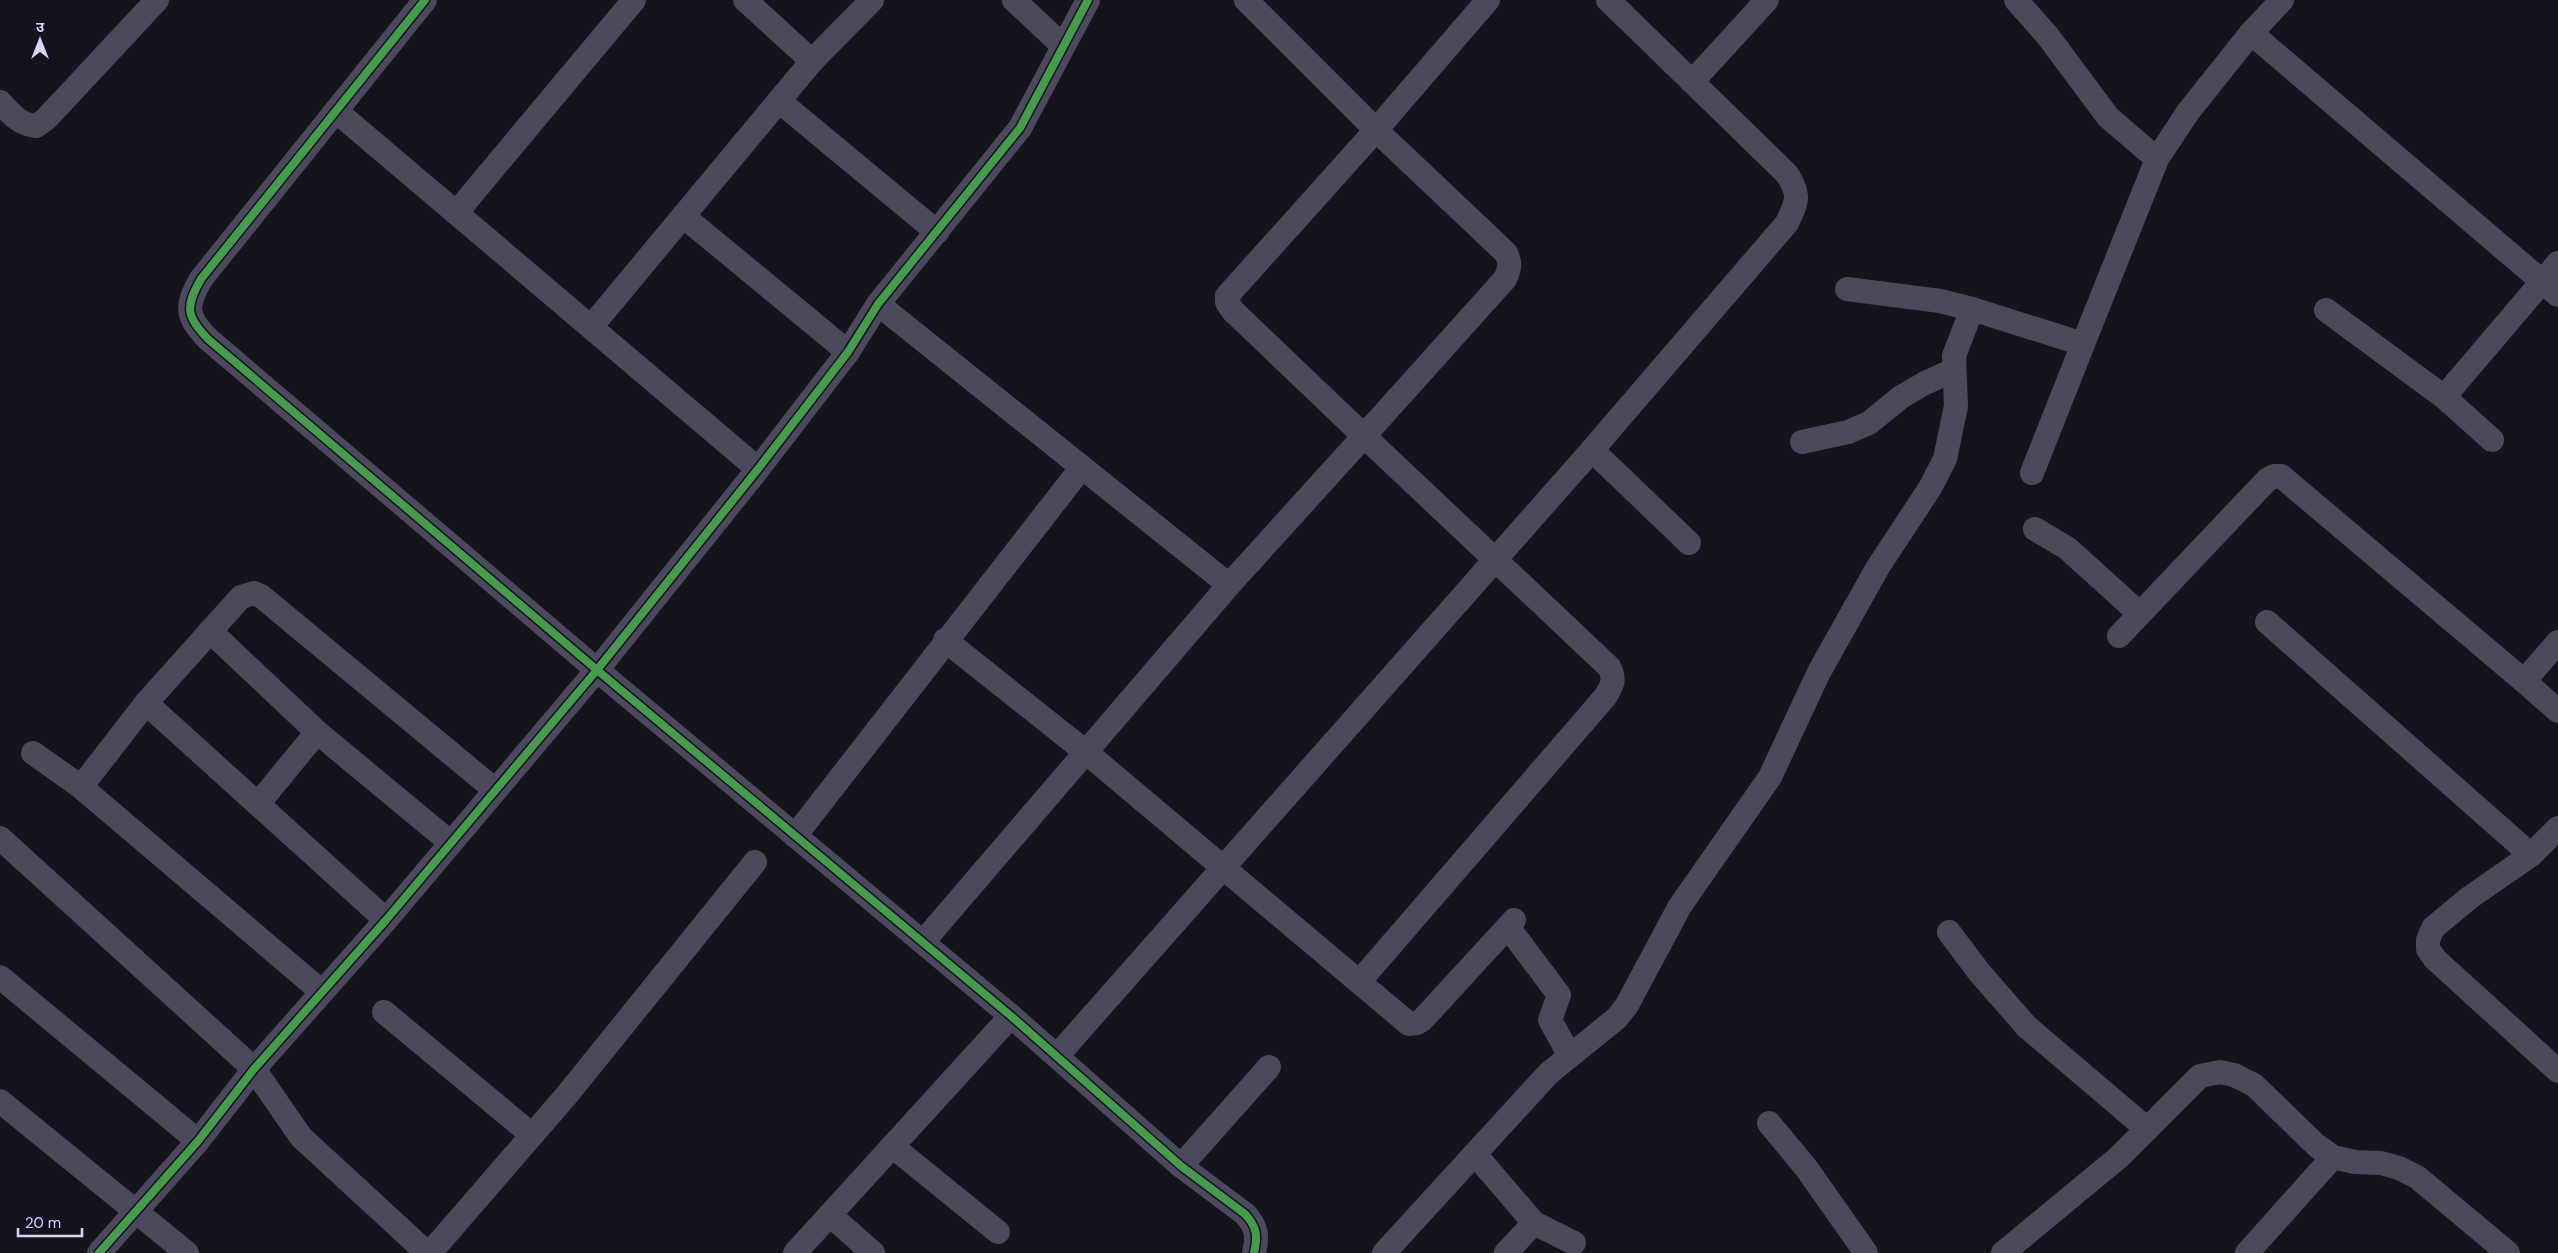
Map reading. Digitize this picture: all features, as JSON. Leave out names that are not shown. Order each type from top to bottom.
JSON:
[{"type":"street","points":[[0,102],[15,118],[26,124],[36,126],[46,120],[157,0]]},
{"type":"street","points":[[425,0],[201,279],[189,305],[192,322],[208,339],[597,670],[1011,1016],[1181,1166],[1254,1224],[1257,1241],[1254,1253]]},
{"type":"street","points":[[456,213],[634,0]]},
{"type":"street","points":[[745,0],[812,61]]},
{"type":"street","points":[[591,327],[812,61],[872,0]]},
{"type":"street","points":[[1014,0],[1063,46]]},
{"type":"street","points":[[100,1253],[198,1141],[254,1069],[386,920],[597,670],[758,469],[848,352],[878,304],[1020,128],[1088,0]]},
{"type":"street","points":[[923,942],[1087,753],[1229,585],[1505,279],[1510,267],[1506,253],[1376,130],[1246,0]]},
{"type":"street","points":[[1358,982],[1605,697],[1613,685],[1614,676],[1609,667],[1233,311],[1227,302],[1227,296],[1376,130],[1488,0]]},
{"type":"street","points":[[1057,1056],[1225,868],[1592,450],[1787,223],[1796,204],[1797,190],[1787,174],[1608,0]]},
{"type":"street","points":[[1692,82],[1767,0]]},
{"type":"street","points":[[2016,0],[2048,35],[2108,117],[2157,159]]},
{"type":"street","points":[[2032,473],[2157,159],[2188,112],[2251,33],[2282,0]]},
{"type":"street","points":[[2251,33],[2550,288]]},
{"type":"street","points":[[779,101],[937,232]]},
{"type":"street","points":[[336,111],[758,469]]},
{"type":"street","points":[[683,216],[848,352]]},
{"type":"street","points":[[2444,397],[2550,288],[2558,263]]},
{"type":"street","points":[[1847,289],[1940,301],[2084,344]]},
{"type":"street","points":[[878,304],[1229,585]]},
{"type":"street","points":[[1384,1253],[1549,1073],[1617,1018],[1627,1005],[1680,906],[1770,777],[1819,672],[1878,567],[1930,488],[1945,459],[1956,406],[1954,356],[1972,309]]},
{"type":"street","points":[[2326,310],[2444,397],[2492,440]]},
{"type":"street","points":[[1802,442],[1848,432],[1869,423],[1901,397],[1925,382],[1954,370]]},
{"type":"street","points":[[1592,450],[1690,543]]},
{"type":"street","points":[[795,836],[1082,467]]},
{"type":"street","points":[[2119,636],[2267,480],[2274,476],[2281,476],[2558,711]]},
{"type":"street","points":[[2034,529],[2066,548],[2140,614]]},
{"type":"street","points":[[81,787],[146,703],[210,631],[241,597],[254,593],[261,596],[495,790]]},
{"type":"street","points":[[2267,622],[2531,855]]},
{"type":"street","points":[[210,631],[318,732],[451,843]]},
{"type":"street","points":[[946,640],[1087,753],[1225,868],[1401,1020],[1409,1024],[1417,1023],[1511,924],[1559,995],[1550,1020],[1570,1056]]},
{"type":"street","points":[[2524,681],[2558,642]]},
{"type":"street","points":[[146,703],[386,920]]},
{"type":"street","points":[[258,804],[318,732]]},
{"type":"street","points":[[33,753],[81,787],[322,992]]},
{"type":"street","points":[[2558,828],[2531,855],[2469,898],[2432,928],[2428,940],[2428,949],[2435,959],[2558,1071]]},
{"type":"street","points":[[0,838],[254,1069],[300,1136],[429,1253],[532,1135],[755,862]]},
{"type":"street","points":[[1949,932],[1979,972],[2027,1027],[2147,1129]]},
{"type":"street","points":[[0,977],[198,1141]]},
{"type":"street","points":[[384,1012],[532,1135]]},
{"type":"street","points":[[795,1253],[1011,1016]]},
{"type":"street","points":[[1181,1166],[1269,1067]]},
{"type":"street","points":[[2004,1253],[2120,1157],[2200,1076],[2220,1072],[2234,1075],[2254,1085],[2317,1146],[2334,1157],[2355,1162],[2382,1163],[2399,1168],[2416,1177],[2508,1253]]},
{"type":"street","points":[[0,1101],[187,1253]]},
{"type":"street","points":[[1768,1123],[1807,1170],[1866,1253]]},
{"type":"street","points":[[892,1146],[998,1232]]},
{"type":"street","points":[[1475,1154],[1534,1223],[1574,1243]]},
{"type":"street","points":[[2247,1253],[2334,1157]]},
{"type":"street","points":[[830,1215],[873,1253]]},
{"type":"street","points":[[1506,1253],[1534,1223]]},
{"type":"cycle path","points":[[425,0],[201,279],[190,304],[190,311],[195,324],[208,339],[597,670],[1011,1016],[1181,1166],[1245,1214],[1256,1232],[1254,1253]]},
{"type":"cycle path","points":[[99,1253],[198,1141],[254,1069],[386,920],[597,670],[758,469],[848,352],[878,304],[1020,128],[1088,0]]}]
